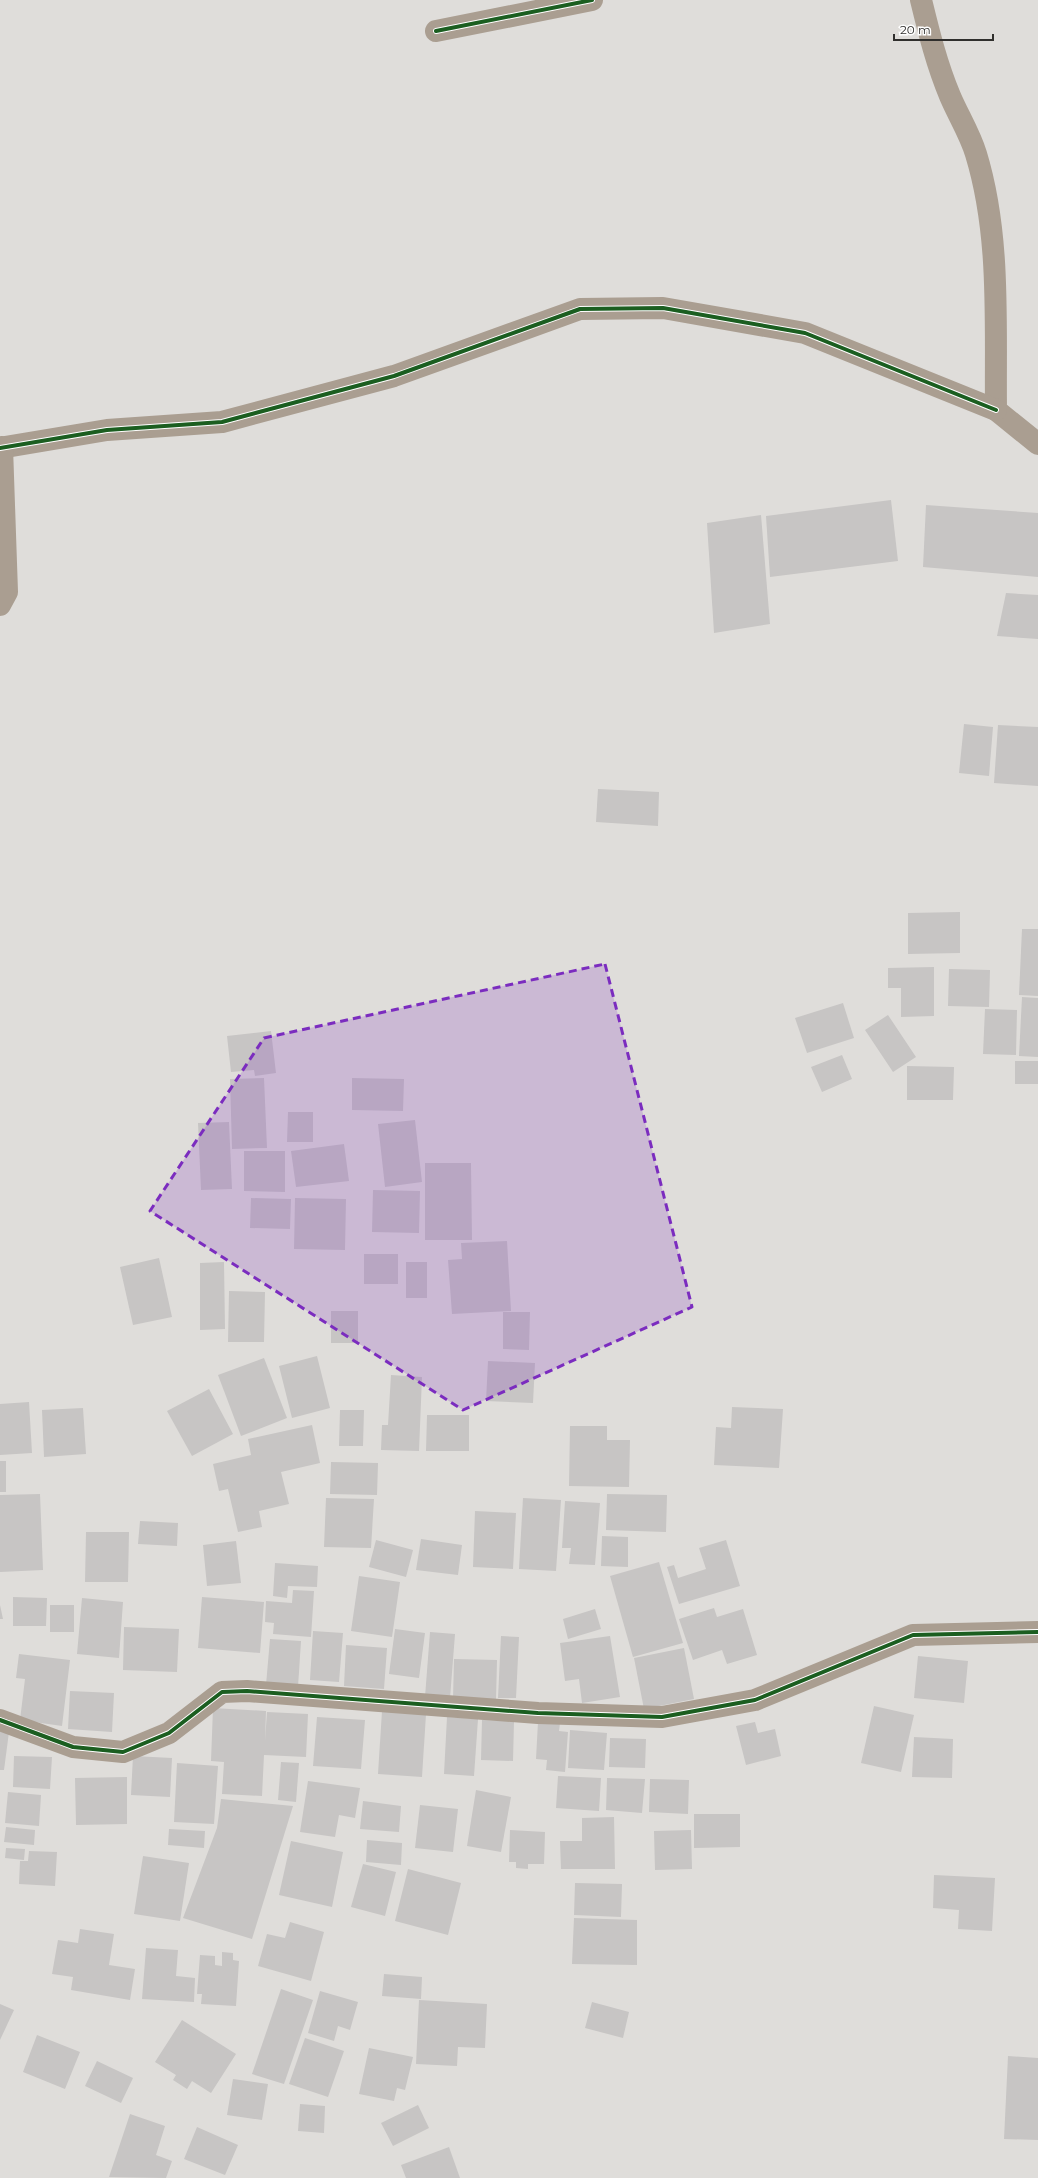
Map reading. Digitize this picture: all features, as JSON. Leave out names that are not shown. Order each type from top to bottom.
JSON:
[{"type":"street","points":[[436,31],[592,0]]},
{"type":"street","points":[[921,0],[932,46],[942,74],[976,152],[991,214],[995,290],[996,410]]},
{"type":"street","points":[[0,605],[7,592],[1,447],[107,430],[222,422],[394,376],[580,309],[663,308],[805,333],[996,410],[1038,444]]},
{"type":"street","points":[[0,1720],[73,1747],[123,1752],[169,1733],[222,1692],[241,1691],[538,1713],[662,1717],[755,1700],[912,1635],[1038,1632]]},
{"type":"highlighted area","points":[[605,964],[692,1307],[463,1410],[150,1211],[264,1038]]},
{"type":"building","points":[[891,500],[898,561],[770,577],[766,516]]},
{"type":"building","points":[[926,505],[1038,513],[1038,577],[923,567]]},
{"type":"building","points":[[761,515],[770,624],[714,633],[707,523]]},
{"type":"building","points":[[1006,593],[1038,595],[1038,639],[997,636]]},
{"type":"building","points":[[964,724],[993,727],[989,776],[959,773]]},
{"type":"building","points":[[998,725],[1038,727],[1038,786],[994,783]]},
{"type":"building","points":[[598,789],[659,792],[658,826],[596,822]]},
{"type":"building","points":[[960,912],[960,953],[908,954],[908,913]]},
{"type":"building","points":[[1022,929],[1038,929],[1038,996],[1019,995]]},
{"type":"building","points":[[934,967],[934,1016],[901,1017],[901,988],[888,988],[888,968]]},
{"type":"building","points":[[949,969],[990,970],[989,1007],[948,1006]]},
{"type":"building","points":[[1022,997],[1038,998],[1038,1057],[1019,1056]]},
{"type":"building","points":[[843,1003],[854,1038],[807,1053],[795,1018]]},
{"type":"building","points":[[985,1009],[1017,1010],[1016,1055],[983,1054]]},
{"type":"building","points":[[888,1015],[916,1057],[893,1072],[865,1030]]},
{"type":"building","points":[[271,1031],[276,1073],[255,1076],[254,1070],[231,1072],[227,1036]]},
{"type":"building","points":[[842,1055],[852,1079],[822,1092],[811,1067]]},
{"type":"building","points":[[1015,1061],[1038,1061],[1038,1084],[1015,1084]]},
{"type":"building","points":[[907,1066],[954,1067],[953,1100],[907,1100]]},
{"type":"building","points":[[264,1078],[267,1148],[232,1149],[230,1079]]},
{"type":"building","points":[[352,1078],[404,1079],[403,1111],[352,1110]]},
{"type":"building","points":[[288,1112],[313,1112],[313,1142],[287,1142]]},
{"type":"building","points":[[415,1120],[422,1182],[385,1187],[378,1124]]},
{"type":"building","points":[[229,1122],[232,1189],[201,1190],[198,1123]]},
{"type":"building","points":[[344,1144],[349,1181],[296,1187],[291,1151]]},
{"type":"building","points":[[244,1151],[285,1151],[285,1192],[244,1191]]},
{"type":"building","points":[[425,1163],[471,1163],[472,1240],[425,1240]]},
{"type":"building","points":[[373,1190],[420,1191],[419,1233],[372,1232]]},
{"type":"building","points":[[251,1198],[291,1199],[290,1229],[250,1228]]},
{"type":"building","points":[[295,1198],[346,1199],[345,1250],[294,1249]]},
{"type":"building","points":[[507,1241],[511,1311],[452,1314],[448,1260],[462,1259],[461,1243]]},
{"type":"building","points":[[364,1254],[398,1254],[398,1284],[364,1284]]},
{"type":"building","points":[[159,1258],[172,1317],[133,1325],[120,1267]]},
{"type":"building","points":[[224,1262],[225,1329],[200,1330],[200,1263]]},
{"type":"building","points":[[406,1262],[427,1262],[427,1298],[406,1298]]},
{"type":"building","points":[[229,1291],[265,1292],[264,1342],[228,1342]]},
{"type":"building","points":[[331,1311],[358,1311],[358,1343],[331,1343]]},
{"type":"building","points":[[503,1312],[530,1312],[529,1350],[503,1349]]},
{"type":"building","points":[[317,1356],[330,1408],[292,1418],[279,1366]]},
{"type":"building","points":[[264,1358],[287,1418],[241,1436],[218,1375]]},
{"type":"building","points":[[488,1361],[535,1363],[533,1403],[486,1401]]},
{"type":"building","points":[[391,1375],[422,1377],[419,1451],[381,1450],[382,1425],[388,1425]]},
{"type":"building","points":[[209,1389],[233,1434],[192,1456],[167,1411]]},
{"type":"building","points":[[29,1402],[32,1453],[0,1455],[0,1404]]},
{"type":"building","points":[[732,1407],[783,1409],[779,1468],[714,1465],[716,1427],[731,1428]]},
{"type":"building","points":[[83,1408],[86,1454],[44,1457],[42,1410]]},
{"type":"building","points":[[340,1410],[364,1410],[363,1446],[339,1446]]},
{"type":"building","points":[[427,1415],[469,1415],[469,1451],[426,1451]]},
{"type":"building","points":[[312,1425],[320,1463],[281,1472],[289,1504],[259,1511],[262,1527],[238,1532],[228,1489],[219,1491],[213,1464],[251,1455],[248,1439]]},
{"type":"building","points":[[570,1426],[607,1426],[607,1440],[630,1440],[629,1487],[569,1486]]},
{"type":"building","points":[[0,1461],[6,1461],[6,1492],[0,1492]]},
{"type":"building","points":[[331,1462],[378,1463],[377,1495],[330,1494]]},
{"type":"building","points":[[40,1494],[43,1570],[0,1572],[0,1495]]},
{"type":"building","points":[[607,1494],[667,1495],[666,1532],[606,1530]]},
{"type":"building","points":[[326,1498],[374,1499],[371,1548],[324,1547]]},
{"type":"building","points":[[523,1498],[561,1500],[556,1571],[519,1569]]},
{"type":"building","points":[[565,1501],[600,1503],[595,1565],[569,1564],[571,1548],[562,1548]]},
{"type":"building","points":[[475,1511],[516,1513],[513,1569],[473,1567]]},
{"type":"building","points":[[140,1521],[178,1523],[177,1546],[138,1544]]},
{"type":"building","points":[[86,1532],[129,1532],[128,1582],[85,1582]]},
{"type":"building","points":[[602,1536],[628,1537],[628,1567],[601,1566]]},
{"type":"building","points":[[421,1539],[462,1545],[458,1575],[416,1570]]},
{"type":"building","points":[[376,1540],[413,1550],[406,1577],[369,1567]]},
{"type":"building","points":[[726,1540],[740,1586],[679,1604],[667,1567],[674,1565],[678,1578],[706,1569],[699,1548]]},
{"type":"building","points":[[236,1541],[241,1583],[207,1586],[203,1545]]},
{"type":"building","points":[[659,1562],[683,1643],[633,1657],[610,1576]]},
{"type":"building","points":[[275,1563],[318,1566],[317,1587],[288,1586],[287,1598],[273,1596]]},
{"type":"building","points":[[359,1576],[400,1582],[392,1637],[351,1631]]},
{"type":"building","points":[[293,1590],[314,1591],[311,1637],[273,1634],[274,1623],[265,1622],[266,1601],[292,1603]]},
{"type":"building","points":[[13,1597],[47,1598],[46,1626],[13,1626]]},
{"type":"building","points":[[202,1597],[264,1602],[260,1653],[198,1648]]},
{"type":"building","points":[[82,1598],[123,1602],[119,1658],[77,1654]]},
{"type":"building","points":[[0,1605],[3,1619],[0,1619]]},
{"type":"building","points":[[50,1605],[74,1605],[74,1632],[50,1632]]},
{"type":"building","points":[[714,1608],[717,1617],[743,1609],[757,1655],[727,1664],[722,1650],[693,1660],[679,1619]]},
{"type":"building","points":[[595,1609],[601,1629],[568,1639],[563,1619]]},
{"type":"building","points":[[124,1627],[179,1629],[177,1672],[123,1670]]},
{"type":"building","points":[[395,1629],[425,1633],[419,1678],[389,1674]]},
{"type":"building","points":[[313,1631],[343,1633],[339,1682],[310,1680]]},
{"type":"building","points":[[430,1632],[455,1634],[450,1698],[425,1697]]},
{"type":"building","points":[[501,1636],[519,1637],[516,1698],[498,1698]]},
{"type":"building","points":[[610,1636],[620,1697],[582,1703],[579,1679],[565,1681],[560,1643]]},
{"type":"building","points":[[270,1639],[301,1641],[298,1687],[266,1685]]},
{"type":"building","points":[[346,1645],[387,1648],[384,1689],[344,1686]]},
{"type":"building","points":[[684,1648],[694,1699],[644,1709],[634,1658]]},
{"type":"building","points":[[19,1654],[70,1660],[62,1726],[20,1720],[25,1679],[16,1678]]},
{"type":"building","points":[[918,1656],[968,1661],[964,1703],[914,1698]]},
{"type":"building","points":[[454,1659],[497,1660],[496,1700],[453,1699]]},
{"type":"building","points":[[70,1691],[114,1693],[112,1732],[68,1729]]},
{"type":"building","points":[[874,1706],[914,1715],[901,1772],[861,1763]]},
{"type":"building","points":[[213,1708],[266,1711],[265,1741],[267,1712],[308,1714],[306,1757],[264,1755],[262,1796],[222,1794],[224,1762],[211,1761]]},
{"type":"building","points":[[382,1711],[426,1714],[422,1777],[378,1774]]},
{"type":"building","points":[[317,1717],[365,1720],[361,1769],[313,1766]]},
{"type":"building","points":[[447,1717],[478,1719],[474,1776],[444,1774]]},
{"type":"building","points":[[482,1720],[514,1721],[513,1761],[481,1760]]},
{"type":"building","points":[[538,1722],[560,1723],[559,1731],[568,1732],[565,1772],[546,1770],[547,1760],[536,1759]]},
{"type":"building","points":[[755,1722],[758,1733],[775,1729],[781,1756],[746,1765],[736,1726]]},
{"type":"building","points":[[570,1730],[607,1733],[604,1770],[568,1768]]},
{"type":"building","points":[[0,1731],[9,1732],[4,1770],[0,1770]]},
{"type":"building","points":[[914,1737],[953,1739],[952,1778],[912,1777]]},
{"type":"building","points":[[610,1738],[646,1739],[645,1768],[609,1767]]},
{"type":"building","points":[[14,1756],[52,1757],[50,1789],[13,1787]]},
{"type":"building","points":[[133,1756],[172,1758],[170,1797],[131,1795]]},
{"type":"building","points":[[281,1762],[299,1763],[296,1802],[278,1800]]},
{"type":"building","points":[[177,1763],[218,1766],[214,1824],[174,1822]]},
{"type":"building","points":[[558,1776],[601,1778],[599,1811],[556,1808]]},
{"type":"building","points":[[127,1777],[127,1824],[76,1825],[75,1778]]},
{"type":"building","points":[[607,1778],[645,1779],[642,1813],[606,1810]]},
{"type":"building","points":[[650,1779],[689,1780],[688,1814],[649,1812]]},
{"type":"building","points":[[308,1781],[360,1788],[355,1818],[339,1815],[335,1837],[300,1832]]},
{"type":"building","points":[[476,1790],[511,1797],[501,1852],[467,1846]]},
{"type":"building","points":[[8,1792],[41,1795],[39,1826],[5,1823]]},
{"type":"building","points":[[221,1799],[293,1806],[252,1939],[183,1918],[217,1828]]},
{"type":"building","points":[[363,1801],[401,1806],[399,1832],[360,1829]]},
{"type":"building","points":[[420,1805],[458,1809],[453,1852],[415,1848]]},
{"type":"building","points":[[694,1814],[740,1814],[740,1847],[694,1848]]},
{"type":"building","points":[[614,1817],[615,1869],[561,1869],[560,1841],[582,1841],[582,1818]]},
{"type":"building","points":[[6,1827],[35,1830],[34,1845],[4,1842]]},
{"type":"building","points":[[169,1829],[205,1831],[204,1848],[168,1845]]},
{"type":"building","points":[[510,1830],[545,1832],[544,1864],[528,1864],[528,1869],[516,1868],[516,1862],[509,1862]]},
{"type":"building","points":[[691,1830],[692,1869],[655,1870],[654,1831]]},
{"type":"building","points":[[367,1840],[402,1843],[401,1865],[366,1862]]},
{"type":"building","points":[[291,1841],[343,1852],[332,1907],[279,1895]]},
{"type":"building","points":[[6,1848],[25,1849],[24,1860],[5,1858]]},
{"type":"building","points":[[29,1851],[57,1852],[55,1886],[19,1884],[20,1861],[28,1861]]},
{"type":"building","points":[[143,1856],[189,1863],[180,1921],[134,1914]]},
{"type":"building","points":[[363,1864],[396,1872],[385,1916],[351,1907]]},
{"type":"building","points":[[408,1869],[461,1883],[448,1935],[395,1921]]},
{"type":"building","points":[[934,1875],[995,1878],[992,1931],[958,1929],[959,1910],[933,1908]]},
{"type":"building","points":[[575,1883],[622,1884],[621,1917],[574,1915]]},
{"type":"building","points":[[574,1918],[637,1920],[637,1965],[572,1964]]},
{"type":"building","points":[[290,1922],[324,1932],[311,1981],[258,1966],[267,1934],[285,1938]]},
{"type":"building","points":[[80,1929],[114,1934],[109,1965],[135,1969],[130,2000],[71,1990],[73,1977],[52,1974],[58,1940],[78,1943]]},
{"type":"building","points":[[146,1948],[178,1950],[176,1976],[195,1978],[194,2002],[142,1999]]},
{"type":"building","points":[[222,1952],[233,1953],[233,1960],[239,1961],[236,2006],[201,2004],[202,1994],[197,1994],[200,1955],[215,1956],[215,1965],[222,1966]]},
{"type":"building","points":[[384,1974],[422,1977],[421,1999],[382,1996]]},
{"type":"building","points":[[281,1989],[313,2000],[284,2084],[252,2074]]},
{"type":"building","points":[[320,1991],[358,2002],[350,2030],[338,2026],[334,2041],[308,2033]]},
{"type":"building","points":[[419,2000],[487,2004],[485,2048],[458,2047],[457,2066],[416,2064]]},
{"type":"building","points":[[592,2002],[629,2012],[623,2038],[585,2028]]},
{"type":"building","points":[[0,2004],[14,2010],[0,2040]]},
{"type":"building","points":[[182,2020],[236,2054],[211,2093],[192,2081],[187,2089],[173,2080],[176,2075],[155,2062]]},
{"type":"building","points":[[37,2035],[80,2052],[65,2089],[23,2072]]},
{"type":"building","points":[[305,2038],[344,2051],[328,2097],[289,2084]]},
{"type":"building","points":[[369,2048],[413,2057],[405,2090],[397,2088],[394,2101],[359,2094]]},
{"type":"building","points":[[1008,2056],[1038,2058],[1038,2140],[1004,2139]]},
{"type":"building","points":[[97,2061],[133,2078],[121,2103],[85,2086]]},
{"type":"building","points":[[233,2079],[268,2084],[262,2120],[227,2115]]},
{"type":"building","points":[[300,2104],[325,2106],[324,2133],[298,2131]]},
{"type":"building","points":[[418,2105],[429,2128],[393,2146],[381,2123]]},
{"type":"building","points":[[130,2114],[165,2126],[156,2155],[172,2161],[166,2178],[109,2177]]},
{"type":"building","points":[[197,2127],[238,2145],[225,2175],[184,2159]]},
{"type":"building","points":[[449,2147],[460,2178],[406,2178],[401,2165]]},
{"type":"cycle path","points":[[436,31],[592,0]]},
{"type":"cycle path","points":[[0,448],[107,430],[222,422],[394,376],[580,309],[663,308],[805,333],[996,410]]},
{"type":"cycle path","points":[[0,1720],[73,1747],[123,1752],[169,1733],[222,1692],[247,1691],[538,1713],[662,1717],[755,1700],[913,1635],[1038,1632]]}]
